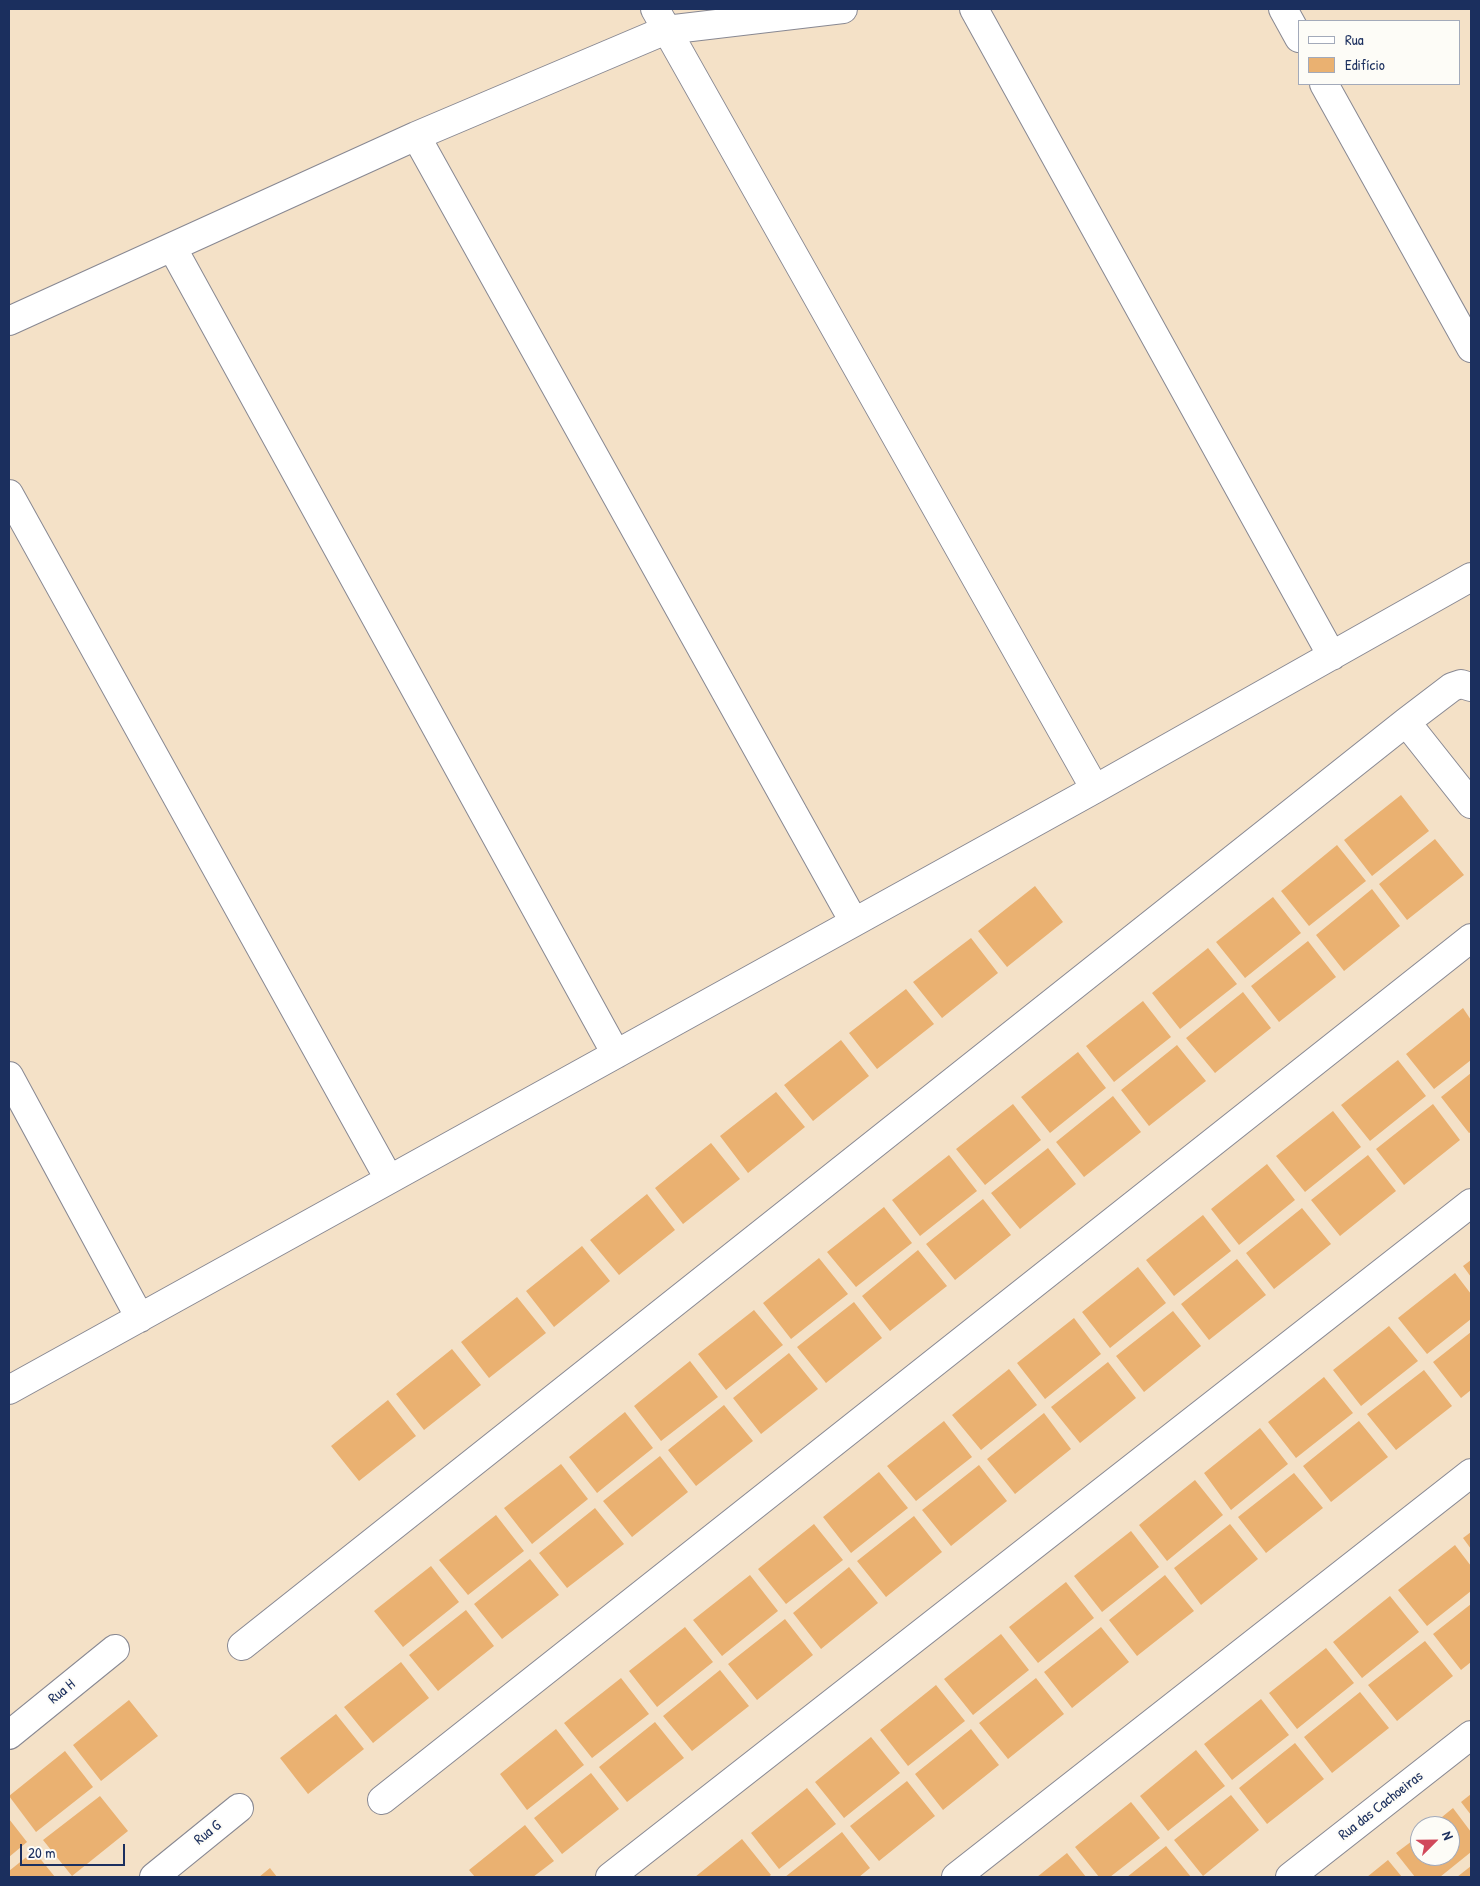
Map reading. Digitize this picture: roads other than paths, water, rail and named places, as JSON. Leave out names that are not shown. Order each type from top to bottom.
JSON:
[{"type":"street","points":[[9,321],[416,136],[661,20],[843,9]]},
{"type":"street","points":[[974,9],[1332,656]]},
{"type":"street","points":[[1283,9],[1298,36]]},
{"type":"street","points":[[661,20],[1095,789]]},
{"type":"street","points":[[1325,85],[1471,348]]},
{"type":"street","points":[[416,136],[854,922]]},
{"type":"street","points":[[172,247],[616,1054]]},
{"type":"street","points":[[9,494],[389,1179]]},
{"type":"street","points":[[9,1390],[1095,789],[1471,577]]},
{"type":"street","points":[[242,1646],[1406,722],[1452,687],[1462,684],[1471,687]]},
{"type":"street","points":[[1406,722],[1471,804]]},
{"type":"street","points":[[382,1800],[1471,938]]},
{"type":"street","points":[[9,1076],[140,1318]]},
{"type":"street","points":[[610,1877],[1471,1203]]},
{"type":"street","points":[[956,1877],[1471,1473]]},
{"type":"street","name":"Rua H","points":[[9,1735],[115,1649]]},
{"type":"street","name":"Rua das Cachoeiras","points":[[1290,1877],[1471,1735]]},
{"type":"street","name":"Rua G","points":[[154,1877],[239,1808]]}]
